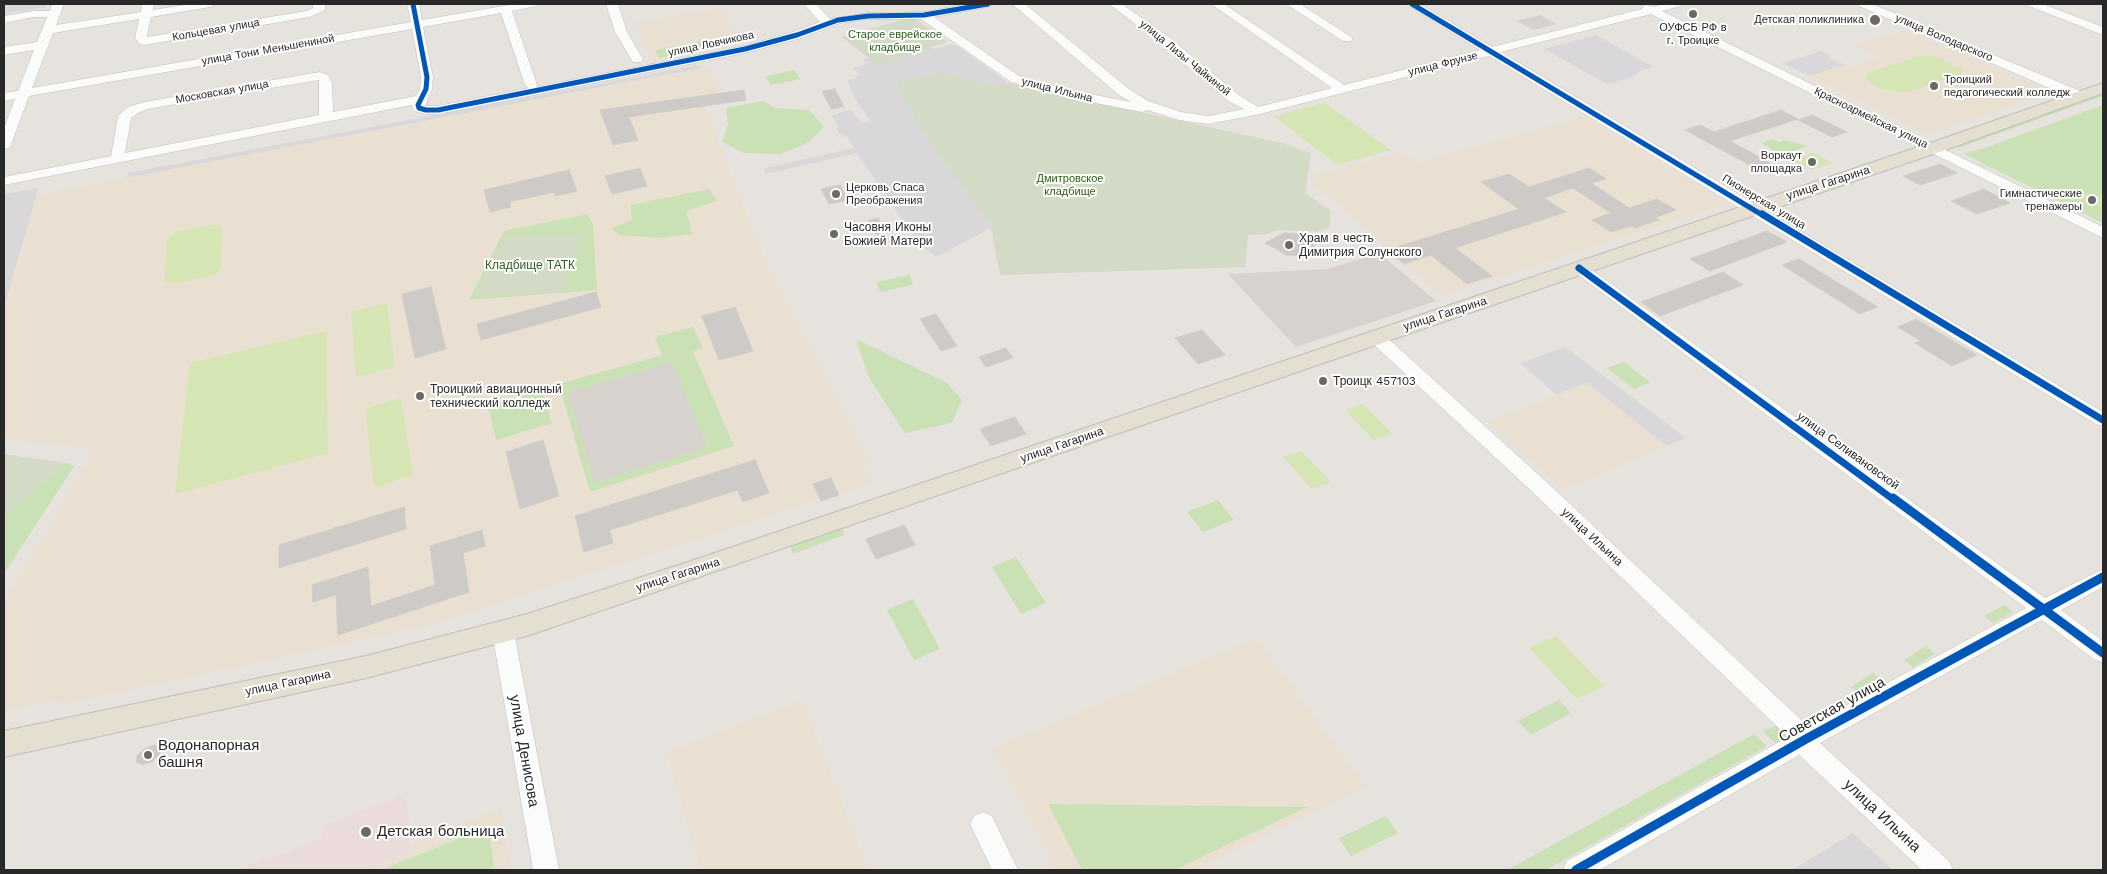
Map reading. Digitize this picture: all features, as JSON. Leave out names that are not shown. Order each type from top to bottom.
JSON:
[{"type":"main road","name":"улица Гагарина","points":[[4,744],[366,667],[503,632],[691,571],[1933,148],[2103,88]]},
{"type":"street","points":[[49,30],[147,9],[210,4]]},
{"type":"street","name":"Кольцевая улица","points":[[147,9],[141,38],[144,41],[310,14],[319,10],[319,4]]},
{"type":"street","points":[[413,4],[427,77],[426,88],[420,100],[419,108],[438,110]]},
{"type":"street","name":"улица Тони Меньшениной","points":[[4,97],[533,4]]},
{"type":"street","points":[[612,4],[621,32],[636,59]]},
{"type":"street","points":[[810,4],[826,23]]},
{"type":"street","name":"улица Ловчикова","points":[[438,110],[744,49],[797,35],[826,23],[868,16],[924,15],[988,4]]},
{"type":"street","name":"улица Ильина","points":[[1018,4],[1124,92],[1143,104],[1179,116]]},
{"type":"street","name":"улица Лизы Чайкиной","points":[[1115,4],[1180,52],[1235,99],[1256,111]]},
{"type":"street","points":[[1217,4],[1342,89]]},
{"type":"street","points":[[1292,4],[1346,38]]},
{"type":"street","name":"Пионерская улица","points":[[1412,4],[2103,420]]},
{"type":"street","name":"Красноармейская улица","points":[[1639,4],[2103,233]]},
{"type":"street","name":"улица Фрунзе","points":[[1208,120],[1256,111],[1677,4]]},
{"type":"street","name":"улица Володарского","points":[[1863,4],[2080,96]]},
{"type":"street","points":[[2033,4],[2103,31]]},
{"type":"street","points":[[510,7],[531,85]]},
{"type":"street","points":[[4,19],[56,9]]},
{"type":"street","points":[[4,144],[56,9]]},
{"type":"street","name":"улица Ильина","points":[[924,15],[1015,79],[1068,94],[1208,120]]},
{"type":"street","points":[[4,51],[43,45]]},
{"type":"street","name":"Московская улица","points":[[117,159],[125,116],[133,110],[144,106],[320,76],[324,78],[326,83],[326,118]]},
{"type":"street","points":[[4,181],[420,100]]},
{"type":"street","name":"улица Селивановской","points":[[1579,268],[2103,653]]},
{"type":"street","name":"улица Ильина","points":[[1376,337],[1533,481],[1940,870]]},
{"type":"street","name":"Советская улица","points":[[1576,870],[1804,741],[2103,577]]},
{"type":"street","name":"улица Денисова","points":[[503,632],[546,870]]},
{"type":"street","points":[[984,824],[1005,870]]},
{"type":"shaded area","points":[[4,4],[47,4],[46,7],[4,14]]},
{"type":"shaded area","points":[[719,7],[741,44],[653,62],[634,23]]},
{"type":"shaded area","points":[[1540,15],[1557,24],[1534,30],[1516,21]]},
{"type":"shaded area","name":"Троицкий педагогический колледж","points":[[1904,30],[2052,92],[1927,134],[1809,76],[1845,65],[1850,67],[1881,58],[1853,45]]},
{"type":"shaded area","points":[[1596,35],[1654,67],[1640,71],[1633,77],[1607,84],[1544,49]]},
{"type":"shaded area","points":[[951,44],[959,47],[1008,83],[995,85],[942,72],[895,82],[918,125],[991,228],[936,257],[918,243],[857,153],[766,174],[763,169],[854,148],[847,137],[839,133],[836,128],[839,127],[831,115],[851,110],[861,123],[871,121],[857,102],[847,80],[856,79],[855,76],[860,75],[853,68],[866,64],[863,60],[869,58],[880,66]]},
{"type":"shaded area","points":[[1821,51],[1828,54],[1829,58],[1845,65],[1809,76],[1782,63]]},
{"type":"shaded area","points":[[699,65],[701,68],[127,178],[128,173]]},
{"type":"shaded area","name":"Троицкий авиационный технический колледж","points":[[707,67],[731,102],[705,106],[736,188],[767,265],[871,464],[863,467],[872,483],[430,625],[59,705],[61,700],[10,709],[7,715],[4,716],[4,603],[95,450],[4,438],[4,307],[37,195]]},
{"type":"shaded area","points":[[1584,117],[1728,204],[1441,296],[1387,250],[1375,235],[1311,182],[1313,175],[1400,152],[1419,162]]},
{"type":"shaded area","points":[[38,188],[37,195],[4,307],[4,194]]},
{"type":"shaded area","points":[[1379,253],[1436,301],[1296,347],[1228,274],[1328,269]]},
{"type":"shaded area","points":[[1565,347],[1686,438],[1666,446],[1587,383],[1557,395],[1520,363]]},
{"type":"shaded area","points":[[672,362],[707,447],[595,483],[568,393]]},
{"type":"shaded area","points":[[1587,383],[1666,446],[1563,490],[1487,422]]},
{"type":"shaded area","points":[[1256,638],[1366,787],[1194,870],[1056,870],[994,748]]},
{"type":"shaded area","points":[[802,700],[868,870],[700,870],[667,752]]},
{"type":"shaded area","name":"Детская больница","points":[[406,794],[412,851],[363,870],[239,870],[322,839],[322,826]]},
{"type":"shaded area","points":[[501,808],[511,870],[363,870],[412,851],[411,843]]},
{"type":"shaded area","points":[[1853,833],[1893,870],[1792,870]]},
{"type":"green space","name":"Старое еврейское кладбище","points":[[912,17],[948,42],[931,47],[934,49],[879,66],[842,37]]},
{"type":"green space","points":[[729,36],[734,44],[659,58],[655,50]]},
{"type":"green space","points":[[1919,56],[1933,56],[1964,70],[1961,74],[1909,92],[1896,92],[1877,87],[1866,79],[1867,73]]},
{"type":"green space","points":[[794,70],[800,79],[771,85],[765,77]]},
{"type":"green space","name":"Дмитровское кладбище","points":[[942,72],[995,85],[1008,83],[1281,143],[1311,153],[1305,193],[1330,210],[1330,227],[1317,232],[1279,230],[1266,234],[1248,235],[1245,267],[1000,275],[991,228],[918,125],[895,82]]},
{"type":"green space","points":[[2103,92],[2103,96],[1958,148],[1952,145]]},
{"type":"green space","points":[[763,101],[775,108],[809,110],[824,127],[809,142],[781,154],[744,153],[722,142],[728,125],[726,108]]},
{"type":"green space","points":[[1325,103],[1391,150],[1337,165],[1274,116]]},
{"type":"green space","points":[[2103,105],[2103,223],[1964,154],[1990,146]]},
{"type":"green space","points":[[1773,139],[1779,142],[1785,140],[1808,146],[1782,155],[1761,143]]},
{"type":"green space","name":"Воркаут площадка","points":[[1814,153],[1832,163],[1811,170],[1793,161]]},
{"type":"green space","points":[[709,189],[717,201],[686,211],[692,234],[659,238],[619,235],[611,228],[632,220],[631,205]]},
{"type":"green space","name":"Гимнастические тренажеры","points":[[2103,191],[2103,208],[2082,201],[2077,196],[2083,193],[2098,197]]},
{"type":"green space","name":"Кладбище ТАТК","points":[[587,214],[593,224],[597,290],[469,300],[504,231]]},
{"type":"green space","points":[[220,225],[222,229],[221,267],[219,271],[211,275],[176,284],[164,281],[167,241],[170,237],[177,232]]},
{"type":"green space","name":"Кладбище ТАТК","points":[[583,234],[561,292],[477,296],[504,237]]},
{"type":"green space","points":[[909,275],[913,285],[880,292],[876,282]]},
{"type":"green space","points":[[387,303],[395,367],[356,377],[351,312]]},
{"type":"green space","points":[[693,327],[703,348],[693,352],[734,446],[590,492],[559,384],[662,355],[655,337]]},
{"type":"green space","points":[[326,331],[328,453],[175,494],[190,363]]},
{"type":"green space","points":[[856,339],[947,383],[962,400],[952,423],[905,433],[869,378]]},
{"type":"green space","points":[[1624,362],[1650,382],[1634,389],[1607,368]]},
{"type":"green space","points":[[542,390],[552,423],[496,440],[488,406]]},
{"type":"green space","points":[[401,398],[413,475],[374,487],[365,409]]},
{"type":"green space","points":[[1363,404],[1392,433],[1374,440],[1345,410]]},
{"type":"green space","points":[[1301,451],[1331,482],[1312,489],[1283,457]]},
{"type":"green space","points":[[4,454],[66,463],[4,515]]},
{"type":"green space","points":[[66,463],[74,466],[4,574],[4,515]]},
{"type":"green space","points":[[1218,500],[1234,520],[1203,532],[1187,512]]},
{"type":"green space","points":[[841,528],[844,535],[793,554],[790,546]]},
{"type":"green space","points":[[1016,557],[1046,603],[1021,614],[992,567]]},
{"type":"green space","points":[[913,599],[940,649],[914,660],[887,610]]},
{"type":"green space","points":[[2004,605],[2013,612],[1993,623],[1984,616]]},
{"type":"green space","points":[[1556,636],[1604,686],[1577,699],[1529,648]]},
{"type":"green space","points":[[1926,646],[1935,654],[1913,667],[1904,660]]},
{"type":"green space","points":[[1873,673],[1882,681],[1859,694],[1851,687]]},
{"type":"green space","points":[[1559,700],[1571,713],[1531,735],[1518,721]]},
{"type":"green space","points":[[1777,725],[1790,737],[1776,743],[1763,732]]},
{"type":"green space","points":[[1754,734],[1767,746],[1546,870],[1507,870]]},
{"type":"green space","points":[[1048,804],[1307,807],[1174,870],[1082,870]]},
{"type":"green space","points":[[1386,816],[1398,833],[1351,856],[1339,838]]},
{"type":"green space","points":[[488,827],[494,867],[486,870],[381,870]]},
{"type":"building","points":[[835,89],[844,107],[831,109],[822,91]]},
{"type":"building","points":[[744,90],[746,100],[629,117],[638,140],[613,145],[600,110]]},
{"type":"building","points":[[1781,110],[1798,119],[1730,141],[1770,163],[1755,168],[1685,130],[1700,125],[1714,132]]},
{"type":"building","points":[[1812,115],[1847,132],[1832,137],[1798,120]]},
{"type":"building","points":[[1940,164],[1957,173],[1920,185],[1903,176]]},
{"type":"building","points":[[640,168],[647,186],[612,194],[605,176]]},
{"type":"building","points":[[1589,168],[1606,179],[1591,183],[1629,208],[1657,199],[1676,210],[1654,218],[1659,220],[1635,228],[1631,226],[1611,232],[1592,220],[1611,213],[1573,188],[1544,198],[1566,212],[1455,248],[1492,276],[1467,284],[1431,255],[1404,264],[1387,250],[1519,209],[1481,182],[1509,174],[1529,187]]},
{"type":"building","points":[[569,170],[577,191],[556,196],[554,192],[509,202],[511,207],[490,212],[484,190]]},
{"type":"building","name":"Церковь Спаса Преображения","points":[[840,185],[848,200],[829,204],[821,189]]},
{"type":"building","points":[[1984,189],[2010,203],[1977,214],[1951,201]]},
{"type":"building","points":[[878,218],[888,233],[877,235],[868,221]]},
{"type":"building","points":[[1767,231],[1787,242],[1710,271],[1690,259]]},
{"type":"building","name":"Храм в честь Димитрия Солунского","points":[[1284,233],[1304,234],[1313,241],[1315,251],[1304,256],[1287,255],[1265,243]]},
{"type":"building","points":[[1799,259],[1878,307],[1860,314],[1782,265]]},
{"type":"building","points":[[1723,272],[1743,285],[1660,316],[1641,302]]},
{"type":"building","points":[[431,287],[446,349],[415,358],[402,294]]},
{"type":"building","points":[[596,292],[601,307],[481,340],[477,324]]},
{"type":"building","points":[[735,307],[753,351],[719,360],[702,316]]},
{"type":"building","points":[[936,314],[957,346],[941,351],[920,319]]},
{"type":"building","points":[[1916,319],[1977,355],[1952,366],[1915,343],[1921,341],[1898,327]]},
{"type":"building","points":[[1202,330],[1225,355],[1198,364],[1175,338]]},
{"type":"building","points":[[1006,348],[1013,358],[986,367],[979,357]]},
{"type":"building","points":[[1015,417],[1026,434],[991,446],[980,429]]},
{"type":"building","points":[[543,440],[559,496],[520,509],[506,452]]},
{"type":"building","points":[[755,460],[769,493],[743,502],[738,490],[610,530],[613,543],[584,552],[575,516]]},
{"type":"building","points":[[831,478],[839,495],[821,501],[813,484]]},
{"type":"building","points":[[404,507],[406,529],[279,568],[279,545]]},
{"type":"building","points":[[904,525],[915,545],[876,559],[866,539]]},
{"type":"building","points":[[482,530],[485,546],[463,553],[469,592],[338,635],[336,595],[313,602],[312,585],[368,567],[371,606],[435,585],[430,546]]},
{"type":"building","name":"Водонапорная башня","points":[[154,745],[160,748],[159,755],[152,762],[142,765],[136,762],[137,756],[144,749]]},
{"type":"cycle path","points":[[413,4],[427,77],[426,89],[418,105],[419,108],[426,110],[438,110],[745,49],[797,35],[838,20],[868,16],[924,15],[988,4]]},
{"type":"cycle path","points":[[1412,4],[2103,420]]},
{"type":"cycle path","points":[[1579,268],[2103,653]]},
{"type":"cycle path","points":[[1576,870],[1806,739],[2103,577]]},
{"type":"place","name":"ОУФСБ РФ в г. Троицке","points":[[1693,14]]},
{"type":"place","name":"Детская поликлиника","points":[[1875,20]]},
{"type":"place","name":"Троицкий педагогический колледж","points":[[1934,86]]},
{"type":"place","name":"Воркаут площадка","points":[[1812,162]]},
{"type":"place","name":"Церковь Спаса Преображения","points":[[836,194]]},
{"type":"place","name":"Гимнастические тренажеры","points":[[2092,200]]},
{"type":"place","name":"Часовня Иконы Божией Матери","points":[[834,234]]},
{"type":"place","name":"Храм в честь Димитрия Солунского","points":[[1289,245]]},
{"type":"place","name":"Троицк 457103","points":[[1323,381]]},
{"type":"place","name":"Троицкий авиационный технический колледж","points":[[420,396]]},
{"type":"place","name":"Водонапорная башня","points":[[148,755]]},
{"type":"place","name":"Детская больница","points":[[366,832]]}]
